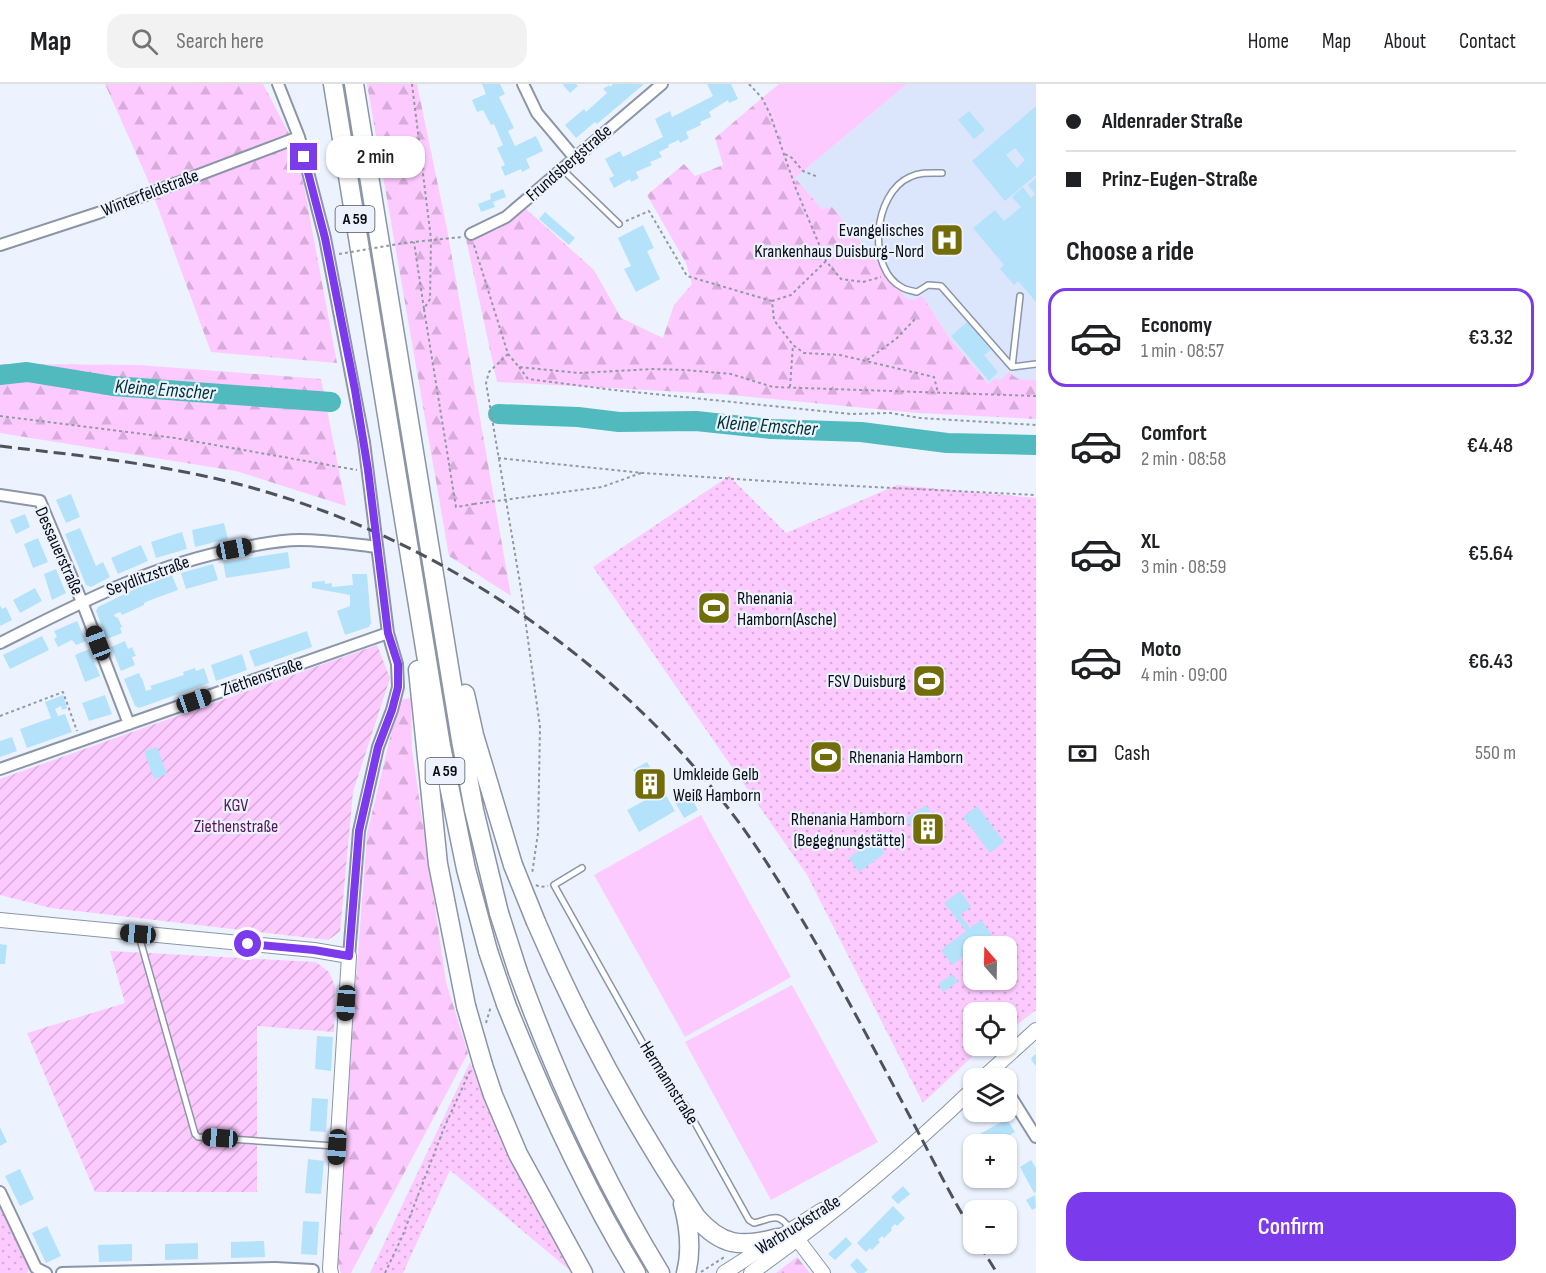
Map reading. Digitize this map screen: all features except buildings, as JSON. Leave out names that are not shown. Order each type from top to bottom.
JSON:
[{"type":"highway","name":"A 59","points":[[333,84],[453,815],[466,869],[488,951],[506,1004],[554,1119],[591,1194],[633,1269]]},
{"type":"highway","name":"A 59","points":[[354,84],[452,689],[474,810],[499,913],[549,1055],[574,1112],[609,1183],[660,1273]]},
{"type":"highway","points":[[415,589],[418,686],[437,852],[466,1006],[493,1095],[518,1154],[582,1268]]},
{"type":"highway","points":[[438,600],[461,678],[474,735],[513,865],[558,974],[607,1070],[680,1192],[706,1228],[719,1238],[743,1245],[789,1236]]},
{"type":"highway","points":[[680,1192],[689,1232],[686,1273]]},
{"type":"street","points":[[278,84],[299,136],[325,238],[368,470],[388,633],[398,664],[398,687],[378,747],[359,831],[330,1271]]},
{"type":"street","points":[[523,84],[537,113],[574,157]]},
{"type":"street","name":"Frundsbergstraße","points":[[471,234],[506,217],[662,84]]},
{"type":"street","name":"Winterfeldstraße","points":[[0,245],[98,213],[299,136]]},
{"type":"street","name":"Dessauerstraße","points":[[0,495],[40,501],[82,602]]},
{"type":"street","name":"Seydlitzstraße","points":[[0,643],[130,580],[173,564],[217,552],[299,540],[377,547]]},
{"type":"street","points":[[82,602],[129,724]]},
{"type":"street","name":"Ziethenstraße","points":[[0,769],[388,633]]},
{"type":"street","points":[[0,919],[22,924],[314,950],[349,956]]},
{"type":"street","points":[[999,1068],[1036,1030]]},
{"type":"street","name":"Warbruckstraße","points":[[724,1273],[789,1236],[873,1179],[963,1098]]},
{"type":"street","points":[[1017,1107],[1036,1137]]},
{"type":"street","points":[[0,1192],[36,1268],[46,1273]]},
{"type":"street","name":"Warbruckstraße","points":[[751,1273],[789,1236]]},
{"type":"street","name":"Hermannstraße","points":[[789,1236],[823,1273]]},
{"type":"street","points":[[62,1273],[275,1268],[313,1270]]},
{"type":"lane","points":[[561,168],[619,224]]},
{"type":"lane","points":[[942,173],[925,172],[908,177],[892,190],[883,207],[879,235],[880,254],[889,275],[903,288],[917,292],[928,285],[941,286],[1011,367]]},
{"type":"lane","points":[[1011,367],[1020,296]]},
{"type":"lane","points":[[1011,367],[1036,364]]},
{"type":"lane","points":[[554,885],[582,868]]},
{"type":"lane","name":"Hermannstraße","points":[[554,885],[664,1081],[685,1105],[749,1220],[754,1223],[777,1217],[783,1219],[789,1236]]},
{"type":"lane","points":[[138,934],[195,1134],[198,1137],[337,1147]]},
{"type":"path","points":[[412,84],[431,239],[430,299],[424,309]]},
{"type":"path","points":[[749,84],[762,98],[826,261],[841,279],[863,282],[889,275]]},
{"type":"path","points":[[783,153],[792,158],[803,171],[818,177]]},
{"type":"path","points":[[619,224],[649,211],[687,276],[772,301],[791,295],[826,261]]},
{"type":"path","points":[[339,254],[471,234],[508,354],[528,379],[851,414],[891,413],[920,418],[1036,425]]},
{"type":"path","points":[[414,242],[456,507],[602,487],[643,473]]},
{"type":"path","points":[[772,301],[774,320],[793,345],[804,353],[840,355],[934,377],[938,393]]},
{"type":"path","points":[[867,360],[896,339],[916,318]]},
{"type":"path","points":[[790,387],[793,345]]},
{"type":"path","points":[[519,367],[579,372],[653,369],[720,372],[763,385],[1036,396]]},
{"type":"path","points":[[0,416],[140,433],[309,460],[352,470],[368,470]]},
{"type":"path","points":[[498,458],[643,473],[1036,495]]},
{"type":"path","points":[[0,716],[63,692],[81,741]]},
{"type":"path","points":[[531,883],[540,887],[554,885]]},
{"type":"shaded area","name":"Evangelisches Krankenhaus Duisburg-Nord","points":[[907,84],[1036,84],[1036,379],[1025,381],[1016,379],[988,384],[948,336],[922,295],[915,300],[906,298],[832,207],[822,209],[795,178]]},
{"type":"green space","points":[[105,84],[263,84],[297,149],[337,363],[211,352],[147,178]]},
{"type":"green space","points":[[367,84],[417,84],[447,229],[511,596],[449,556]]},
{"type":"green space","points":[[779,84],[907,84],[795,178],[771,108],[762,98]]},
{"type":"green space","points":[[762,98],[771,108],[795,178],[822,209],[832,207],[906,298],[915,300],[922,295],[948,336],[988,384],[996,378],[999,381],[1009,372],[1021,380],[1036,379],[1036,419],[917,413],[720,394],[497,382],[466,239],[497,230],[525,208],[594,270],[621,318],[663,338],[674,305],[692,284],[686,263],[647,195],[684,164],[695,176],[723,165],[715,138]]},
{"type":"green space","points":[[0,364],[139,365],[321,379],[346,506],[236,471],[0,433]]},
{"type":"green space","points":[[729,476],[786,533],[897,485],[1036,498],[1036,1010],[1017,1024],[1017,1002],[963,1002],[963,1056],[973,1056],[923,1103],[807,875],[593,567]]},
{"type":"green space","name":"KGV Ziethenstraße","points":[[377,645],[390,678],[353,792],[340,932],[328,940],[51,908],[0,895],[0,779]]},
{"type":"green space","points":[[411,698],[412,750],[446,982],[468,1053],[351,1273],[341,1273],[338,1264],[339,1208],[367,834],[399,700]]},
{"type":"green space","points":[[701,815],[791,977],[685,1037],[594,875]]},
{"type":"green space","points":[[110,951],[316,962],[329,972],[335,986],[334,1032],[257,1026],[257,1192],[95,1192],[27,1033],[125,1003]]},
{"type":"green space","points":[[792,985],[878,1142],[771,1200],[685,1042]]},
{"type":"green space","points":[[470,1062],[497,1130],[573,1273],[450,1170],[403,1273],[370,1273]]},
{"type":"green space","points":[[0,1198],[32,1263],[27,1273],[0,1273]]},
{"type":"green space","points":[[797,1257],[810,1273],[776,1273]]},
{"type":"waterway","name":"Kleine Emscher","points":[[0,375],[27,372],[113,386],[331,402]]},
{"type":"waterway","name":"Kleine Emscher","points":[[498,414],[578,417],[619,422],[696,421],[771,429],[861,432],[947,443],[1036,445]]},
{"type":"railway","points":[[0,446],[170,469],[203,476],[270,493],[343,519],[415,551],[483,589],[549,634],[611,683],[668,738],[719,797],[765,860],[825,959],[963,1215]]},
{"type":"railway","points":[[985,1254],[997,1273]]},
{"type":"place","name":"Evangelisches Krankenhaus Duisburg-Nord","points":[[947,240]]},
{"type":"place","name":"Rhenania Hamborn(Asche)","points":[[714,608]]},
{"type":"place","name":"FSV Duisburg","points":[[929,681]]},
{"type":"place","name":"Rhenania Hamborn","points":[[826,757]]},
{"type":"place","name":"Umkleide Gelb Weiß Hamborn","points":[[650,784]]},
{"type":"place","name":"Rhenania Hamborn (Begegnungstätte)","points":[[928,829]]},
{"type":"route","points":[[248,944],[314,950],[349,956],[359,831],[378,747],[398,687],[398,664],[388,633],[361,424],[325,238],[304,157]]}]
